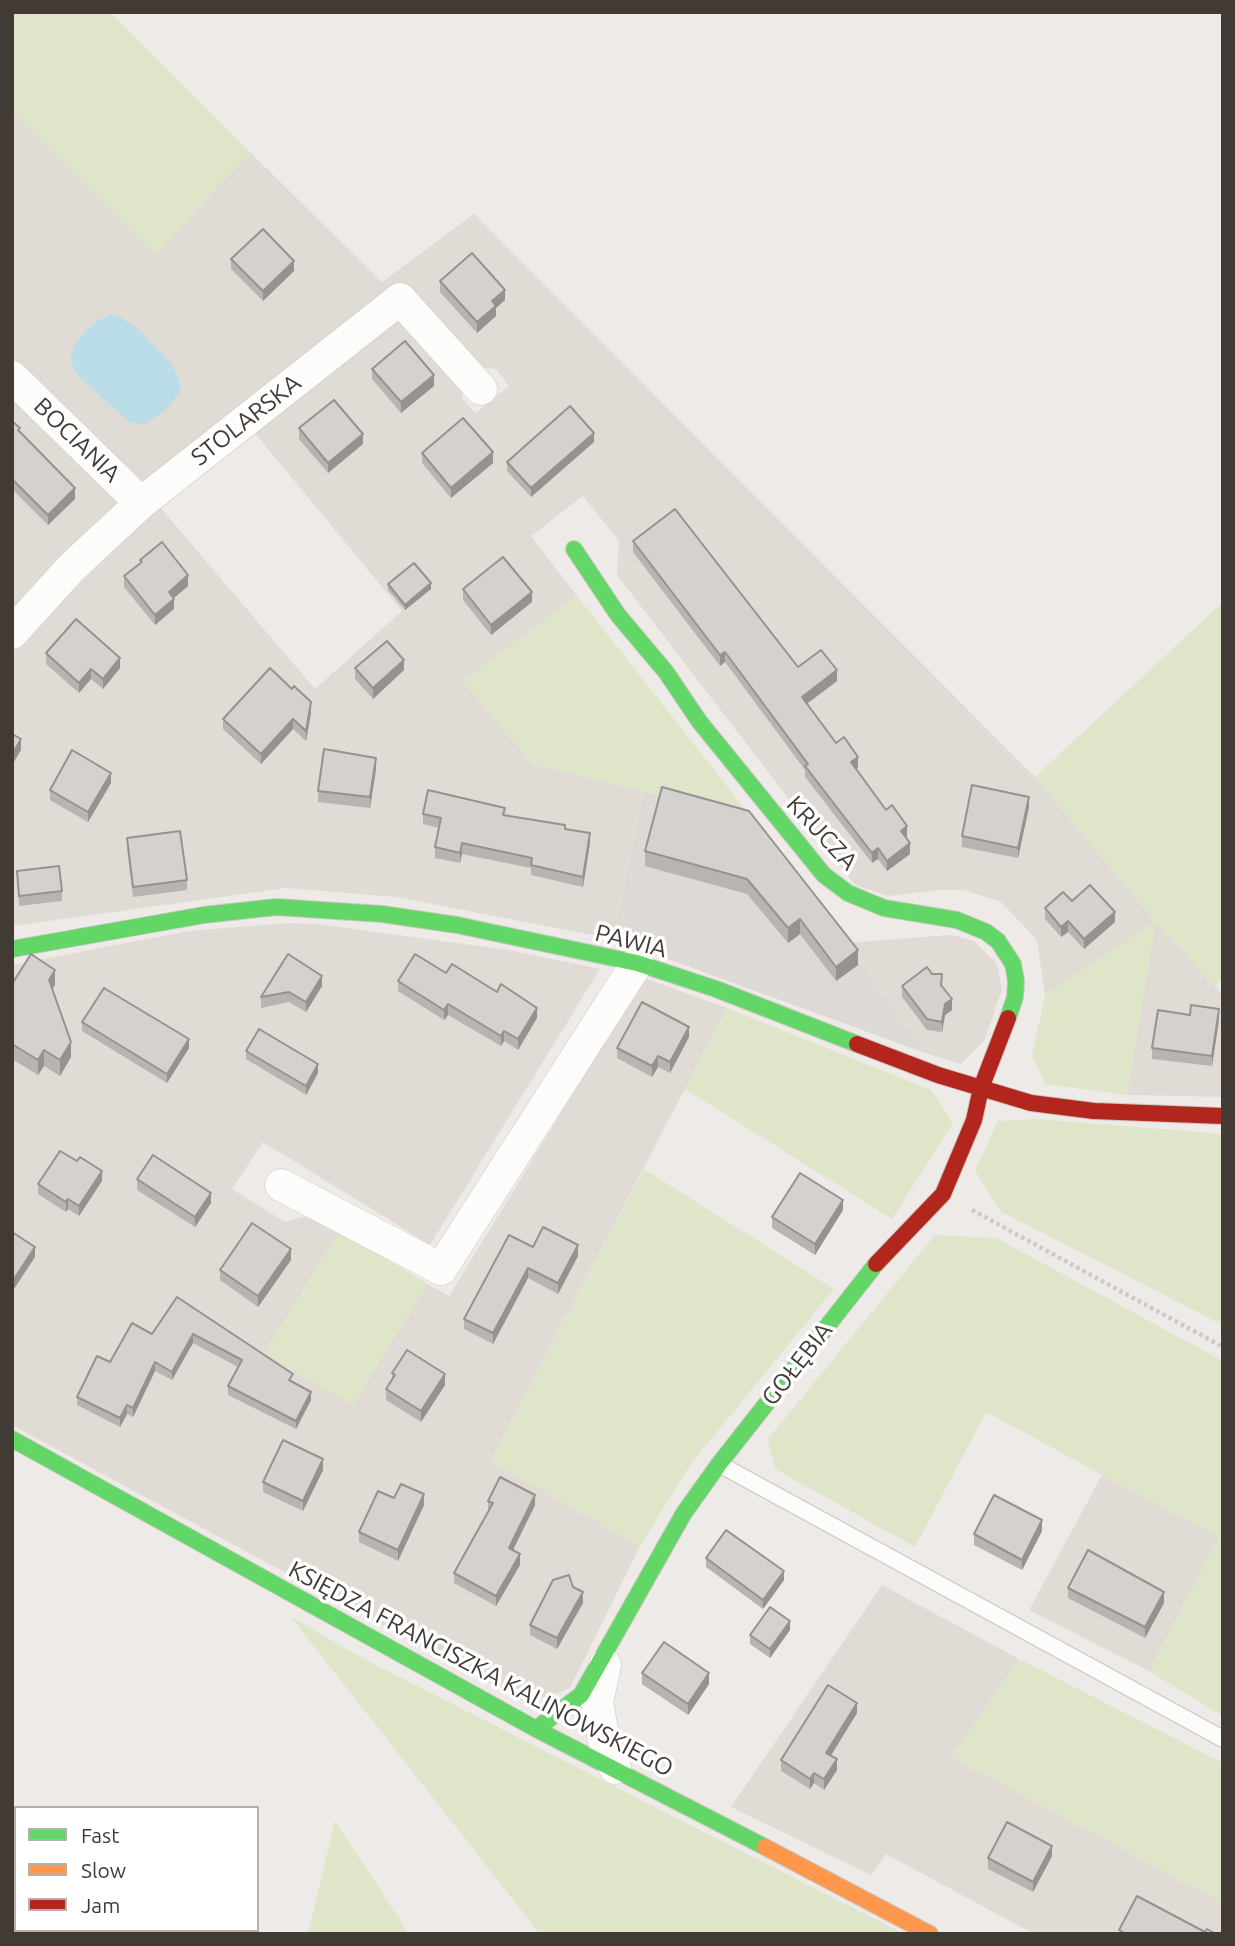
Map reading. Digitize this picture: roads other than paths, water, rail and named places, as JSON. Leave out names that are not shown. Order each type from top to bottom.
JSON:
[{"type":"street","name":"STOLARSKA","points":[[12,633],[72,567],[141,503],[400,299],[481,389]]},
{"type":"street","name":"BOCIANIA","points":[[12,377],[141,503]]},
{"type":"street","name":"KRUCZA","points":[[574,549],[618,615],[666,671],[699,722],[824,875],[848,893],[884,908],[946,918],[973,926],[998,941],[1013,964],[1015,997],[981,1088]]},
{"type":"street","name":"PAWIA","points":[[12,949],[204,915],[276,907],[382,914],[444,923],[637,963],[716,989],[939,1075],[1031,1103],[1094,1111],[1223,1116]]},
{"type":"street","points":[[281,1185],[441,1269],[637,963]]},
{"type":"street","name":"GOŁĘBIA","points":[[536,1729],[581,1695],[684,1513],[719,1464],[872,1268],[943,1194],[974,1120],[981,1088]]},
{"type":"street","name":"KSIĘDZA FRANCISZKA KALINOWSKIEGO","points":[[12,1439],[536,1729],[930,1934]]},
{"type":"street","name":"GOŁĘBIA","points":[[610,1644],[597,1702],[604,1741],[615,1768]]},
{"type":"lane","points":[[719,1464],[1223,1739]]},
{"type":"water","points":[[111,314],[121,317],[138,329],[169,360],[179,378],[180,392],[166,410],[145,424],[131,423],[103,399],[76,373],[70,358],[81,336],[95,322]]}]
